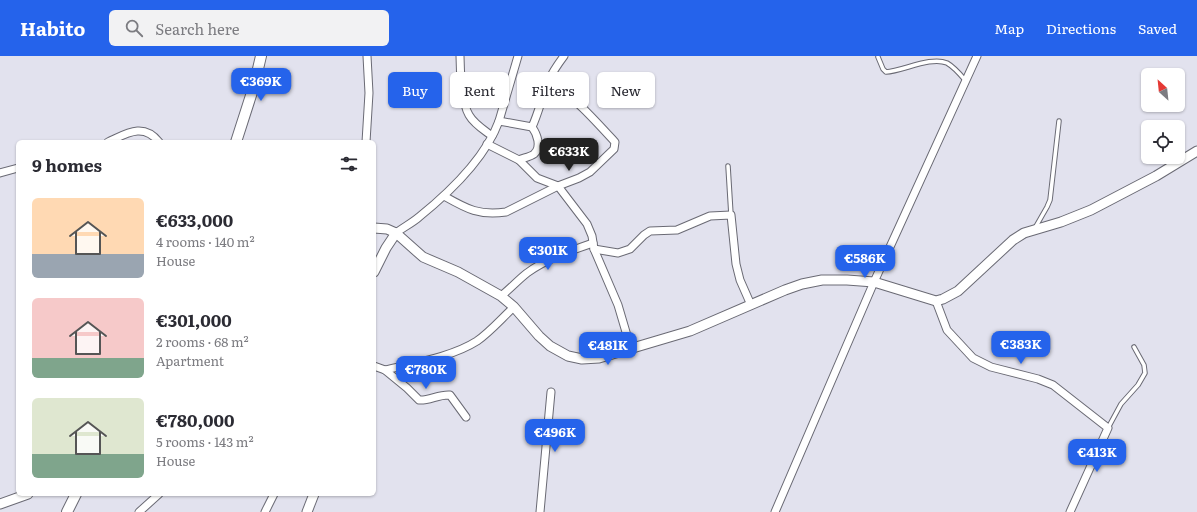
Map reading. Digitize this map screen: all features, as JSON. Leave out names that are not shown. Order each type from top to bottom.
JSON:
[{"type":"main road","points":[[237,140],[254,86],[261,56]]},
{"type":"main road","points":[[67,512],[75,496]]},
{"type":"street","points":[[366,140],[369,93],[367,56]]},
{"type":"street","points":[[460,56],[466,111],[474,122],[492,136]]},
{"type":"street","points":[[376,268],[386,248],[396,233],[417,219],[444,196],[472,165],[488,144],[499,121],[518,56]]},
{"type":"street","points":[[553,72],[564,56]]},
{"type":"street","points":[[775,512],[874,282],[977,56]]},
{"type":"street","points":[[532,127],[541,108]]},
{"type":"street","points":[[444,196],[467,209],[479,212],[497,213],[513,209],[558,186],[580,178],[590,172],[614,149],[616,144],[584,108]]},
{"type":"street","points":[[499,121],[532,127],[538,137],[536,151],[530,156],[519,160]]},
{"type":"street","points":[[112,140],[127,133],[143,131],[151,134],[157,140]]},
{"type":"street","points":[[488,144],[519,160],[537,178],[558,186],[587,224],[592,236],[593,246],[618,305],[631,349]]},
{"type":"street","points":[[376,228],[387,229],[396,233],[423,257],[458,272],[501,296],[514,307],[539,336],[559,352],[568,356],[582,359],[599,358],[690,331],[785,290],[815,281],[848,280],[874,282],[936,301],[943,299],[958,291],[1013,240],[1034,229],[1061,222],[1091,210],[1156,176],[1197,151]]},
{"type":"street","points":[[0,173],[16,169]]},
{"type":"street","points":[[501,296],[526,273],[547,261],[593,246],[622,253],[630,249],[650,231],[677,230],[710,216],[731,215],[736,264],[740,280],[751,305]]},
{"type":"street","points":[[936,301],[947,330],[974,358],[991,368],[1038,379],[1053,385],[1108,428],[1070,512]]},
{"type":"street","points":[[385,370],[442,356],[467,346],[478,340],[514,307]]},
{"type":"street","points":[[376,367],[385,370],[419,400],[442,395],[450,395],[466,417]]},
{"type":"street","points":[[540,512],[551,392]]},
{"type":"street","points":[[0,504],[22,496]]},
{"type":"street","points":[[139,512],[157,496]]},
{"type":"street","points":[[264,512],[273,496]]},
{"type":"street","points":[[308,511],[313,496]]},
{"type":"lane","points":[[878,56],[883,69],[886,72],[914,64],[940,61],[949,64],[965,80]]},
{"type":"lane","points":[[1034,229],[1050,200],[1059,121]]},
{"type":"lane","points":[[728,166],[731,215]]},
{"type":"lane","points":[[1108,428],[1121,404],[1138,385],[1145,373],[1144,365],[1134,347]]}]
